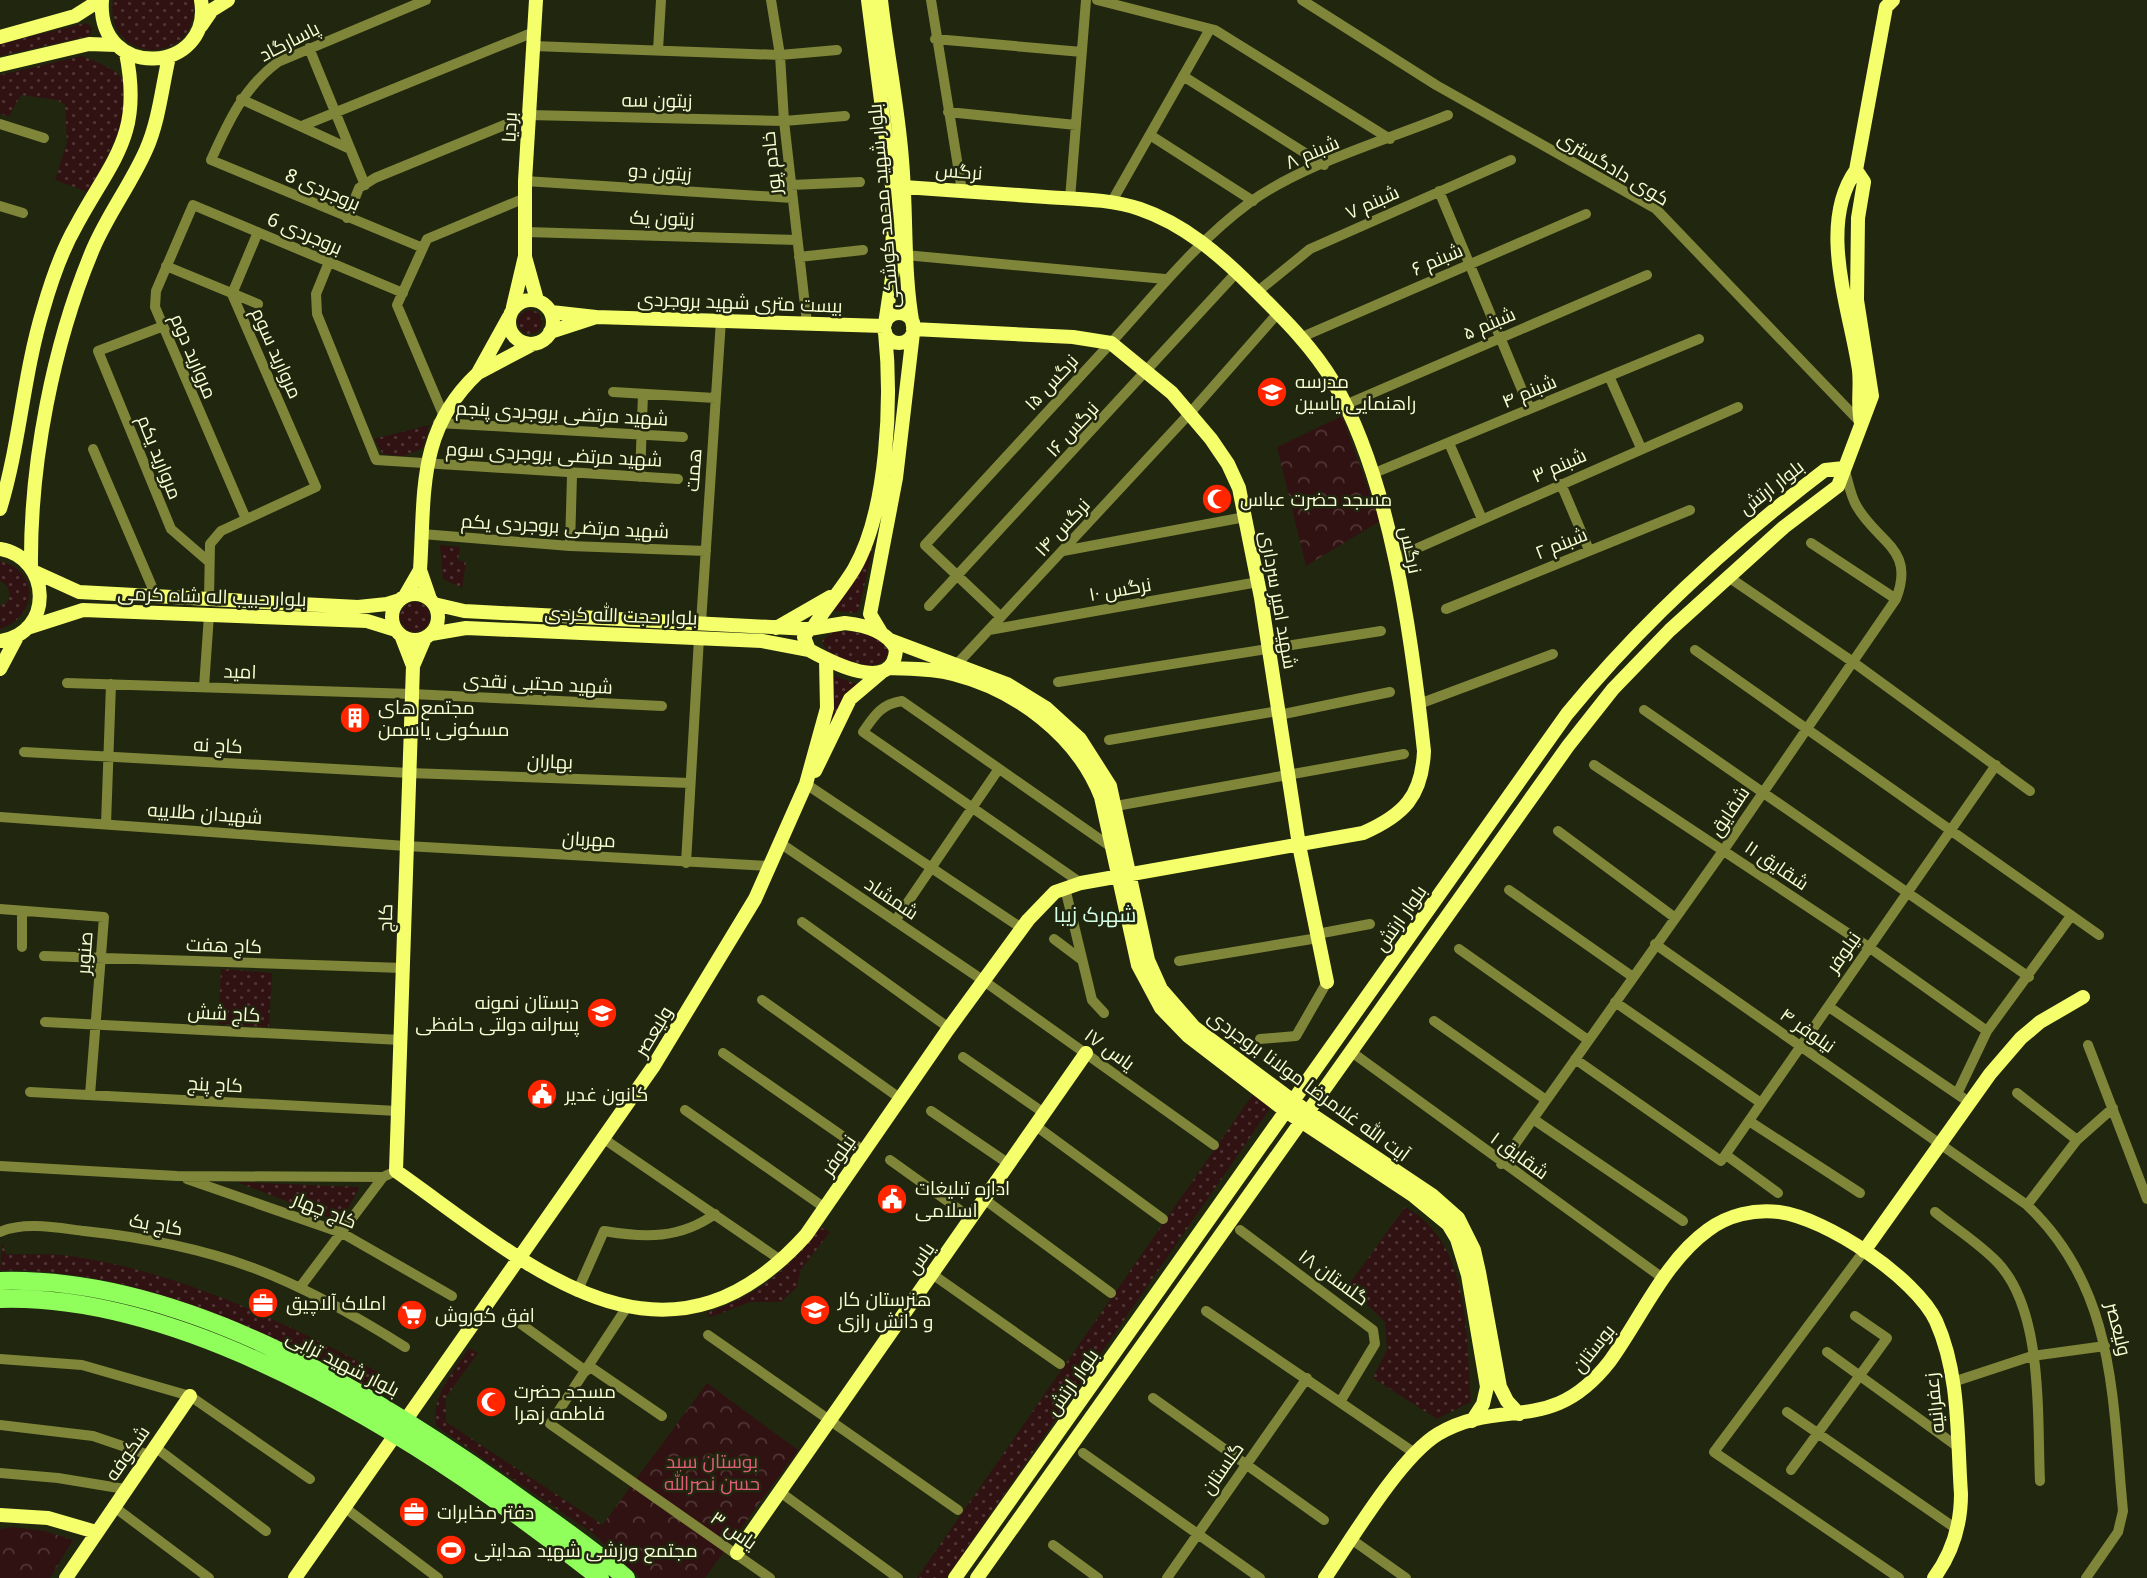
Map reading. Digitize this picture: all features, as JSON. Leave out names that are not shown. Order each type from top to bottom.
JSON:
[{"type":"main road","name":"بلوار شهید ترابی","points":[[0,1282],[64,1284],[108,1291],[170,1308],[302,1364],[407,1420],[568,1532],[626,1578]]},
{"type":"main road","name":"بلوار شهید ترابی","points":[[0,1299],[105,1307],[163,1323],[306,1385],[397,1436],[559,1545],[600,1578]]},
{"type":"street","points":[[0,37],[75,16],[101,0],[103,24],[121,49],[133,95],[130,118],[109,174],[76,225],[48,291],[29,361],[10,476],[0,509]]},
{"type":"street","points":[[196,33],[201,19],[201,0]]},
{"type":"street","points":[[0,65],[89,44],[121,49],[154,60],[169,57],[180,51],[212,10],[228,0]]},
{"type":"street","name":"پاسارگاد","points":[[211,160],[241,99],[260,75],[278,62],[426,0]]},
{"type":"street","name":"بردیا","points":[[525,256],[525,198],[536,0]]},
{"type":"street","points":[[658,50],[661,0]]},
{"type":"street","name":"خادم پور","points":[[771,0],[780,55],[784,121],[807,323]]},
{"type":"street","name":"بلوار شهید محمد کوشکی","points":[[811,628],[855,568],[878,496],[887,431],[888,366],[885,327],[892,271],[892,186],[868,0]]},
{"type":"street","name":"بلوار شهید محمد کوشکی","points":[[881,0],[899,125],[904,187],[905,254],[913,329],[888,535],[870,614],[886,637]]},
{"type":"street","points":[[931,0],[961,191]]},
{"type":"street","points":[[1070,199],[1086,0]]},
{"type":"street","points":[[1097,0],[1210,29],[1390,139]]},
{"type":"street","name":"کوی دادگستری","points":[[1302,0],[1436,85],[1656,209],[1861,423]]},
{"type":"street","points":[[1844,468],[1861,423],[1858,366],[1843,296],[1838,242],[1845,186],[1856,170],[1886,7],[1893,0]]},
{"type":"street","points":[[1111,203],[1210,29]]},
{"type":"street","points":[[302,126],[534,39],[658,50],[780,55],[837,50]]},
{"type":"street","points":[[935,39],[1082,52]]},
{"type":"street","points":[[309,48],[365,185]]},
{"type":"street","points":[[0,669],[39,607],[40,583],[33,569],[31,536],[39,458],[72,303],[102,229],[148,147],[169,57]]},
{"type":"street","points":[[1183,76],[1324,165]]},
{"type":"street","points":[[241,99],[350,149]]},
{"type":"street","points":[[948,112],[1076,125]]},
{"type":"street","points":[[347,218],[359,188],[529,115]]},
{"type":"street","name":"زیتون سه","points":[[529,115],[784,121],[845,117]]},
{"type":"street","name":"شبنم ۸","points":[[1202,242],[1253,201],[1324,165],[1448,115]]},
{"type":"street","points":[[0,124],[44,138]]},
{"type":"street","points":[[1150,135],[1253,201]]},
{"type":"street","name":"بروجردی 8","points":[[211,160],[423,248]]},
{"type":"street","name":"شبنم ۷","points":[[1257,292],[1310,248],[1511,160]]},
{"type":"street","name":"زیتون دو","points":[[526,181],[792,198]]},
{"type":"street","points":[[791,185],[860,182]]},
{"type":"street","name":"نرگس","points":[[904,187],[1111,203],[1157,216],[1202,242],[1237,272],[1302,337],[1345,405],[1372,474],[1395,558],[1419,704],[1423,774],[1405,808],[1363,833],[1125,876]]},
{"type":"street","points":[[1439,191],[1530,409]]},
{"type":"street","points":[[440,419],[397,305],[427,239],[525,198]]},
{"type":"street","name":"بروجردی 6","points":[[193,205],[403,293]]},
{"type":"street","name":"مروارید دوم","points":[[193,205],[156,291],[155,307],[161,327],[246,519]]},
{"type":"street","points":[[0,206],[23,213]]},
{"type":"street","name":"شبنم ۶","points":[[1302,337],[1586,214]]},
{"type":"street","name":"مروارید سوم","points":[[246,519],[316,487],[232,294],[258,232]]},
{"type":"street","name":"زیتون یک","points":[[526,232],[797,240]]},
{"type":"street","name":"نرگس ۱۵","points":[[958,577],[925,545],[1111,343],[1165,279],[1202,242]]},
{"type":"street","points":[[799,257],[863,250]]},
{"type":"street","points":[[905,254],[1165,279]]},
{"type":"street","points":[[478,373],[546,338],[550,332],[551,312],[537,300],[525,256]]},
{"type":"street","points":[[420,570],[393,611],[399,633],[414,640],[428,636],[438,616],[420,570],[428,464],[440,419],[478,373],[511,312],[525,256]]},
{"type":"street","name":"شهید مرتضی بروجردی سوم","points":[[329,262],[316,294],[317,314],[376,460],[572,475],[678,479]]},
{"type":"street","points":[[166,266],[258,304]]},
{"type":"street","name":"نرگس ۱۶","points":[[929,606],[1148,372],[1237,272]]},
{"type":"street","name":"شبنم ۵","points":[[1345,405],[1647,275]]},
{"type":"street","points":[[533,344],[521,342],[512,334],[511,312],[524,300],[537,300]]},
{"type":"street","name":"بیست متری شهید بروجردی","points":[[551,312],[596,317],[885,327]]},
{"type":"street","name":"نرگس ۱۴","points":[[956,668],[1191,413],[1278,313]]},
{"type":"street","points":[[893,314],[902,314],[910,318],[913,329],[907,340],[899,342],[890,340],[885,327],[893,314]]},
{"type":"street","name":"بیست متری شهید بروجردی","points":[[550,332],[596,317]]},
{"type":"street","name":"همت","points":[[686,863],[721,320]]},
{"type":"street","name":"مروارید یکم","points":[[161,327],[98,351],[171,530],[208,561]]},
{"type":"street","name":"شهید امیر سرداری","points":[[913,329],[1073,337],[1111,343],[1148,372],[1191,413],[1228,464],[1239,488],[1258,582],[1299,845],[1327,982]]},
{"type":"street","name":"شبنم ۴","points":[[1372,474],[1699,339]]},
{"type":"street","points":[[1609,376],[1641,448]]},
{"type":"street","points":[[613,392],[715,398]]},
{"type":"street","points":[[640,477],[643,394]]},
{"type":"street","name":"شبنم ۳","points":[[1395,558],[1738,407]]},
{"type":"street","name":"شهید مرتضی بروجردی پنجم","points":[[440,419],[684,437]]},
{"type":"street","points":[[1449,443],[1482,519]]},
{"type":"street","points":[[93,449],[156,596]]},
{"type":"street","name":"بلوار ارتش","points":[[956,1578],[1550,737],[1596,678],[1657,611],[1727,547],[1825,470],[1844,468],[1839,486],[1727,576],[1613,689],[1575,737],[1305,1117],[1077,1450],[977,1578]]},
{"type":"street","name":"شقایق","points":[[1502,1164],[1896,600],[1903,581],[1903,566],[1893,548],[1856,505],[1844,468]]},
{"type":"street","points":[[570,546],[572,475]]},
{"type":"street","points":[[1560,484],[1589,550]]},
{"type":"street","name":"شبنم ۲","points":[[1446,609],[1690,510]]},
{"type":"street","points":[[1063,551],[1245,517]]},
{"type":"street","points":[[209,599],[210,544],[221,531],[246,519]]},
{"type":"street","name":"شهید مرتضی بروجردی یکم","points":[[422,534],[570,546],[706,551]]},
{"type":"street","points":[[1811,543],[1896,600]]},
{"type":"street","name":"بلوار حبیب اله شاه کرمی","points":[[0,549],[14,553],[33,569],[79,592],[358,607],[387,604],[402,598]]},
{"type":"street","points":[[1727,576],[1853,662],[2030,791]]},
{"type":"street","points":[[958,577],[1001,618]]},
{"type":"street","name":"نرگس ۱۰","points":[[989,630],[1258,582]]},
{"type":"street","points":[[402,598],[418,594],[432,602]]},
{"type":"street","points":[[776,628],[835,594]]},
{"type":"street","name":"بلوار حجت الله کردی","points":[[432,602],[464,611],[700,631],[781,643],[808,650]]},
{"type":"street","name":"بلوار حبیب اله شاه کرمی","points":[[0,641],[83,610],[367,621],[399,633]]},
{"type":"street","points":[[204,687],[209,615]]},
{"type":"street","points":[[886,669],[859,672],[825,659],[808,650],[804,637],[811,628],[855,624],[886,637],[896,652],[886,669],[850,699],[824,755],[806,783],[1023,929]]},
{"type":"street","name":"بلوار حجت الله کردی","points":[[428,636],[466,628],[700,631],[811,628]]},
{"type":"street","points":[[1058,682],[1381,631]]},
{"type":"street","name":"کاج","points":[[399,633],[413,666]]},
{"type":"street","name":"کاج","points":[[389,1174],[398,1111],[413,666],[428,636]]},
{"type":"street","name":"آیت الله غلامرضا مولانا بروجردی","points":[[886,637],[956,668],[1020,691],[1060,718],[1080,739],[1101,768],[1116,806],[1132,910],[1156,979],[1173,1004],[1194,1027],[1291,1107],[1432,1195],[1458,1218],[1474,1250],[1479,1272],[1489,1366],[1483,1404],[1472,1421]]},
{"type":"street","points":[[1695,650],[2099,934]]},
{"type":"street","points":[[1419,704],[1553,654]]},
{"type":"street","name":"ولیعصر","points":[[295,1578],[653,1067],[755,899],[806,783],[827,708],[825,659]]},
{"type":"street","name":"آیت الله غلامرضا مولانا بروجردی","points":[[886,669],[956,668],[1035,713],[1061,735],[1096,784],[1114,849],[1125,876]]},
{"type":"street","name":"امید","points":[[67,683],[412,694]]},
{"type":"street","points":[[106,824],[111,684]]},
{"type":"street","points":[[1109,740],[1390,692]]},
{"type":"street","name":"شهید مجتبی نقدی","points":[[412,694],[662,706]]},
{"type":"street","points":[[1081,883],[863,732],[879,710],[902,701],[1114,849]]},
{"type":"street","points":[[1644,710],[1907,895],[2029,977]]},
{"type":"street","name":"کاج نه","points":[[24,752],[409,773]]},
{"type":"street","points":[[1116,806],[1404,754]]},
{"type":"street","name":"شقایق ۱۱","points":[[1594,765],[1870,948],[1987,1031]]},
{"type":"street","name":"نیلوفر","points":[[1723,1158],[1996,765]]},
{"type":"street","points":[[895,921],[998,770]]},
{"type":"street","name":"بهاران","points":[[409,773],[690,783]]},
{"type":"street","name":"شهیدان طلاییه","points":[[0,817],[406,846]]},
{"type":"street","points":[[1558,831],[1674,917]]},
{"type":"street","name":"شمشاد","points":[[780,843],[985,981]]},
{"type":"street","name":"مهربان","points":[[406,846],[770,866]]},
{"type":"street","name":"نیلوفر","points":[[518,1258],[577,1292],[627,1307],[657,1310],[692,1308],[747,1287],[782,1261],[825,1208],[949,1028],[1044,900],[1065,888],[1081,883],[1125,876]]},
{"type":"street","points":[[1065,888],[1092,1000],[1104,1013]]},
{"type":"street","points":[[1510,890],[1633,977]]},
{"type":"street","name":"صنوبر","points":[[0,909],[22,913],[104,917],[90,1095]]},
{"type":"street","points":[[22,913],[22,947]]},
{"type":"street","points":[[1957,1094],[1987,1031],[2071,916]]},
{"type":"street","points":[[802,922],[949,1028]]},
{"type":"street","points":[[1179,961],[1370,925]]},
{"type":"street","points":[[1054,939],[1082,960]]},
{"type":"street","name":"نیلوفر ۴","points":[[1655,944],[1942,1142]]},
{"type":"street","points":[[1460,949],[1588,1040]]},
{"type":"street","name":"کاج هفت","points":[[44,956],[403,968]]},
{"type":"street","name":"یاس ۱۷","points":[[985,981],[1214,1145]]},
{"type":"street","points":[[1260,1039],[1296,1036],[1327,982]]},
{"type":"street","points":[[1899,1578],[1714,1452],[1970,1103],[2021,1038],[2040,1022],[2083,997]]},
{"type":"street","points":[[762,1000],[901,1098]]},
{"type":"street","points":[[1615,1002],[1762,1103]]},
{"type":"street","points":[[1829,1007],[1970,1103]]},
{"type":"street","points":[[1434,1021],[1546,1100]]},
{"type":"street","name":"کاج شش","points":[[45,1022],[401,1040]]},
{"type":"street","points":[[2088,1045],[2147,1199]]},
{"type":"street","points":[[723,1054],[864,1152]]},
{"type":"street","name":"یاس","points":[[737,1553],[1086,1054]]},
{"type":"street","name":"شقایق ۱","points":[[1357,1056],[1502,1164],[1664,1279]]},
{"type":"street","points":[[963,1057],[1163,1219]]},
{"type":"street","points":[[1575,1059],[1779,1193]]},
{"type":"street","name":"کاج پنج","points":[[30,1092],[398,1111]]},
{"type":"street","points":[[2017,1093],[2077,1140]]},
{"type":"street","points":[[2028,1205],[2077,1140],[2113,1108]]},
{"type":"street","points":[[685,1110],[825,1208]]},
{"type":"street","points":[[931,1111],[1009,1164]]},
{"type":"street","points":[[1532,1119],[1683,1221]]},
{"type":"street","points":[[1749,1121],[1860,1193]]},
{"type":"street","points":[[604,1139],[782,1261]]},
{"type":"street","name":"ولیعصر","points":[[1942,1142],[2028,1205],[2062,1243],[2084,1282],[2101,1323],[2123,1511],[2118,1532],[2086,1578]]},
{"type":"street","points":[[890,1160],[971,1218]]},
{"type":"street","points":[[0,1166],[177,1176],[389,1174],[518,1258]]},
{"type":"street","points":[[301,1286],[389,1174]]},
{"type":"street","name":"کاج چهار","points":[[177,1176],[342,1233],[452,1296]]},
{"type":"street","points":[[984,1199],[1111,1293]]},
{"type":"street","name":"بوستان","points":[[1325,1578],[1351,1539],[1416,1454],[1437,1434],[1472,1421],[1560,1405],[1586,1388],[1611,1361],[1664,1279],[1695,1240],[1720,1222],[1745,1213],[1779,1212],[1804,1219],[1864,1251]]},
{"type":"street","points":[[1935,1212],[1998,1263],[2014,1285],[2024,1311],[2034,1356],[2040,1481]]},
{"type":"street","points":[[577,1292],[604,1231],[655,1237],[682,1233],[715,1214]]},
{"type":"street","name":"کاج یک","points":[[0,1232],[10,1228],[57,1228],[163,1241],[240,1261],[301,1286],[405,1347]]},
{"type":"street","name":"گلستان ۱۸","points":[[1240,1230],[1374,1330],[1375,1344],[1340,1402]]},
{"type":"street","name":"زعفرانیه","points":[[1864,1251],[1896,1276],[1929,1309],[1948,1353],[1953,1382],[1962,1494],[1958,1530],[1934,1578]]},
{"type":"street","points":[[932,1274],[1060,1364]]},
{"type":"street","name":"یاس ۳","points":[[627,1307],[550,1424],[770,1578]]},
{"type":"street","points":[[1206,1311],[1416,1454]]},
{"type":"street","points":[[1791,1470],[1887,1338],[1855,1315]]},
{"type":"street","points":[[521,1324],[662,1416]]},
{"type":"street","points":[[709,1335],[958,1510]]},
{"type":"street","points":[[1953,1382],[2034,1356],[2105,1346]]},
{"type":"street","points":[[1827,1352],[1958,1447]]},
{"type":"street","points":[[0,1359],[82,1365],[190,1396],[310,1479]]},
{"type":"street","name":"آیت الله غلامرضا مولانا بروجردی","points":[[1489,1366],[1507,1401],[1519,1414]]},
{"type":"street","name":"گلستان","points":[[1167,1578],[1307,1378]]},
{"type":"street","name":"شکوفه","points":[[66,1578],[190,1396]]},
{"type":"street","points":[[1153,1398],[1324,1520]]},
{"type":"street","points":[[1787,1412],[1958,1530]]},
{"type":"street","points":[[0,1425],[93,1436],[152,1451],[266,1531]]},
{"type":"street","points":[[1057,1437],[1260,1578]]},
{"type":"street","points":[[0,1473],[58,1478],[125,1489]]},
{"type":"street","points":[[780,1492],[898,1578]]},
{"type":"street","points":[[113,1506],[209,1578]]},
{"type":"street","points":[[344,1507],[438,1578]]},
{"type":"street","points":[[0,1515],[48,1518],[96,1532]]},
{"type":"street","points":[[1351,1539],[1406,1578]]},
{"type":"street","points":[[1053,1545],[1098,1578]]},
{"type":"green space","points":[[113,0],[193,0],[192,22],[183,38],[169,47],[153,50],[136,47],[123,37],[114,22]]},
{"type":"green space","points":[[86,23],[93,28],[89,36],[0,56],[0,44]]},
{"type":"green space","points":[[82,56],[117,73],[124,81],[127,92],[126,106],[116,138],[88,192],[55,180],[67,142],[65,105],[57,100],[21,95],[9,116],[0,114],[0,75]]},
{"type":"green space","points":[[530,310],[538,314],[542,322],[538,330],[530,334],[522,330],[518,322],[522,314]]},
{"type":"green space","points":[[1342,416],[1380,521],[1306,566],[1277,447]]},
{"type":"green space","points":[[429,425],[423,448],[404,456],[383,454],[374,439]]},
{"type":"green space","points":[[875,538],[859,609],[856,613],[829,610],[859,572]]},
{"type":"green space","points":[[440,545],[460,547],[458,560],[466,562],[462,588],[443,579]]},
{"type":"green space","points":[[0,561],[13,566],[22,574],[28,583],[29,594],[22,615],[0,629],[0,606],[9,599],[9,590],[0,581]]},
{"type":"green space","points":[[415,602],[426,606],[430,617],[426,628],[415,632],[404,628],[400,617],[404,606]]},
{"type":"green space","points":[[833,632],[856,632],[871,636],[888,650],[885,659],[868,666],[845,661],[834,655],[822,641]]},
{"type":"green space","points":[[831,675],[857,684],[843,699],[820,745]]},
{"type":"green space","points":[[221,969],[272,973],[269,1027],[218,1024]]},
{"type":"green space","points":[[1253,1094],[1271,1107],[946,1578],[917,1578]]},
{"type":"green space","points":[[237,1182],[360,1187],[340,1222]]},
{"type":"green space","points":[[1405,1207],[1427,1223],[1442,1243],[1454,1267],[1461,1293],[1471,1402],[1437,1419],[1373,1378],[1387,1349],[1385,1322],[1348,1286]]},
{"type":"green space","points":[[820,1227],[830,1232],[800,1271],[797,1287],[781,1302],[750,1302],[711,1317],[706,1313],[742,1298],[770,1280],[795,1257]]},
{"type":"green space","points":[[2,1243],[6,1254],[70,1256],[152,1274],[192,1287],[270,1318],[382,1374],[373,1393],[238,1325],[150,1292],[103,1280],[53,1273],[0,1270]]},
{"type":"green space","points":[[469,1348],[478,1353],[446,1397],[446,1422],[603,1525],[595,1535],[436,1426],[435,1415],[440,1395]]},
{"type":"green space","name":"بوستان سید حسن نصرالله","points":[[707,1383],[798,1450],[705,1578],[640,1578],[595,1535]]},
{"type":"green space","points":[[12,1527],[45,1531],[73,1540],[50,1578],[0,1578],[0,1529]]},
{"type":"place","name":"مدرسه راهنمایی یاسین","points":[[1272,392]]},
{"type":"place","name":"مسجد حضرت عباس","points":[[1217,499]]},
{"type":"place","name":"مجتمع های مسکونی یاسمن","points":[[355,718]]},
{"type":"place","name":"دبستان نمونه پسرانه دولتی حافظی","points":[[602,1013]]},
{"type":"place","name":"کانون غدیر","points":[[542,1094]]},
{"type":"place","name":"اداره تبلیغات اسلامی","points":[[892,1199]]},
{"type":"place","name":"املاک آلاچیق","points":[[263,1303]]},
{"type":"place","name":"هنرستان کار و دانش رازی","points":[[815,1310]]},
{"type":"place","name":"افق کوروش","points":[[412,1315]]},
{"type":"place","name":"مسجد حضرت فاطمه زهرا","points":[[491,1402]]},
{"type":"place","name":"دفتر مخابرات","points":[[414,1512]]},
{"type":"place","name":"مجتمع ورزشی شهید هدایتی","points":[[451,1550]]},
{"type":"district","name":"شهرک زیبا","points":[[1095,914]]}]
